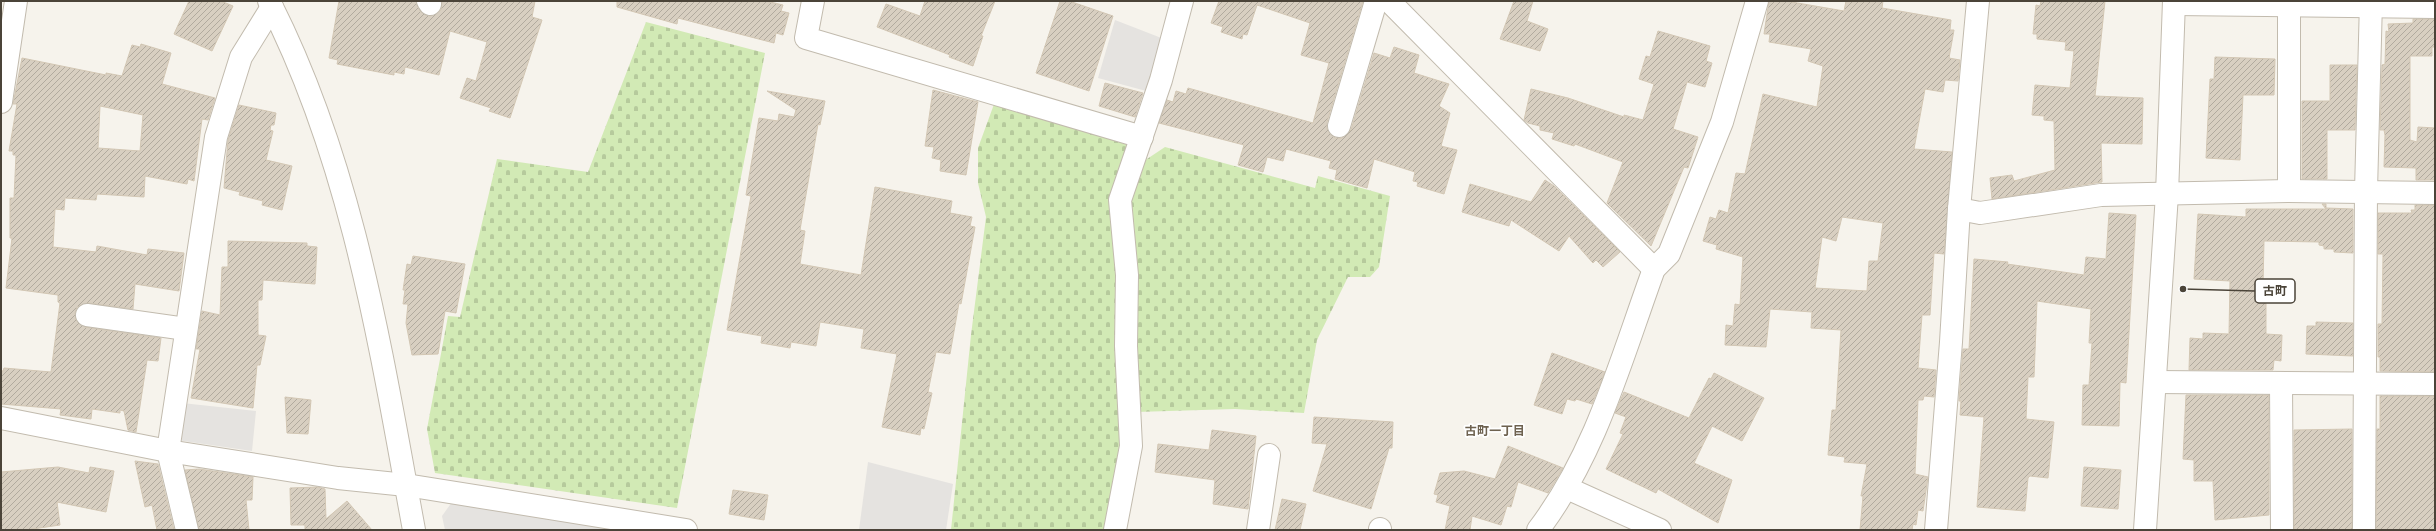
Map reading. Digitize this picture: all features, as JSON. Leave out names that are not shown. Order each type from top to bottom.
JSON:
[{"type":"street","points":[[1,102],[16,1]]},
{"type":"street","points":[[813,1],[806,38],[1142,137]]},
{"type":"street","points":[[1115,530],[1131,446],[1126,346],[1127,275],[1120,200],[1161,80],[1182,1]]},
{"type":"street","points":[[1339,126],[1376,1]]},
{"type":"street","points":[[1389,1],[1654,269]]},
{"type":"street","points":[[1538,530],[1567,488],[1590,444],[1654,269],[1669,254],[1722,122],[1757,1]]},
{"type":"street","points":[[1936,530],[1951,342],[1959,209],[1978,1]]},
{"type":"street","points":[[2145,530],[2167,194],[2174,2],[2371,4],[2435,7]]},
{"type":"street","points":[[187,530],[168,451],[216,137],[241,57],[271,4]]},
{"type":"street","points":[[271,4],[314,104],[363,266],[414,530]]},
{"type":"street","points":[[2289,4],[2289,191]]},
{"type":"street","points":[[2364,530],[2366,191],[2371,4]]},
{"type":"street","points":[[1959,209],[1980,213],[2101,195],[2289,191],[2435,193]]},
{"type":"street","points":[[88,315],[186,329]]},
{"type":"street","points":[[2155,382],[2435,384]]},
{"type":"street","points":[[2281,383],[2282,530]]},
{"type":"street","points":[[1,418],[168,451],[338,478],[406,485],[686,530]]},
{"type":"street","points":[[1258,530],[1269,455]]},
{"type":"street","points":[[1567,488],[1660,530]]},
{"type":"green space","points":[[646,22],[765,53],[677,508],[435,473],[427,429],[448,316],[460,317],[497,159],[588,172]]},
{"type":"green space","points":[[997,96],[1134,140],[1112,195],[1127,447],[1106,530],[951,530],[971,335],[986,217],[978,183],[978,148]]},
{"type":"green space","points":[[1165,147],[1315,188],[1318,176],[1390,196],[1379,267],[1370,277],[1348,277],[1317,340],[1304,413],[1235,409],[1136,412],[1126,198],[1141,163]]},
{"type":"shaded area","points":[[1115,20],[1164,39],[1150,92],[1098,78]]},
{"type":"shaded area","points":[[182,403],[256,411],[252,451],[177,440]]},
{"type":"shaded area","points":[[868,462],[953,484],[946,530],[859,530]]},
{"type":"shaded area","points":[[452,502],[630,530],[445,530],[442,516]]},
{"type":"building","points":[[189,1],[221,1],[233,6],[212,51],[174,34]]},
{"type":"building","points":[[339,1],[416,1],[420,11],[430,16],[441,10],[442,1],[535,1],[532,17],[542,20],[510,118],[489,111],[491,108],[460,98],[467,78],[476,81],[487,42],[450,31],[439,75],[405,67],[404,74],[394,72],[394,75],[337,64],[338,60],[329,58]]},
{"type":"building","points":[[617,1],[766,1],[783,5],[781,11],[789,13],[783,35],[776,33],[774,43],[678,18],[677,24],[617,7]]},
{"type":"building","points":[[925,1],[995,1],[981,36],[983,36],[973,66],[949,57],[950,55],[877,27],[886,4],[920,16]]},
{"type":"building","points":[[1060,1],[1069,1],[1113,16],[1089,91],[1036,73]]},
{"type":"building","points":[[1219,1],[1363,1],[1327,122],[1327,129],[1335,138],[1342,138],[1351,130],[1374,53],[1390,58],[1394,47],[1419,55],[1414,73],[1449,84],[1439,106],[1450,113],[1441,146],[1457,150],[1444,194],[1417,186],[1418,182],[1413,181],[1415,172],[1374,159],[1367,188],[1335,179],[1337,170],[1329,168],[1331,161],[1286,149],[1283,161],[1267,157],[1263,172],[1238,165],[1244,145],[1159,123],[1167,100],[1173,102],[1176,91],[1186,94],[1188,88],[1313,123],[1329,63],[1301,55],[1310,23],[1257,5],[1247,35],[1243,34],[1242,39],[1221,32],[1223,27],[1211,23]]},
{"type":"building","points":[[1514,1],[1533,1],[1527,21],[1548,29],[1540,51],[1500,39]]},
{"type":"building","points":[[1769,1],[1786,1],[1844,11],[1846,1],[1883,1],[1882,8],[1951,20],[1950,30],[1954,30],[1949,58],[1960,60],[1958,81],[1945,80],[1943,92],[1925,89],[1914,149],[1952,152],[1944,254],[1934,253],[1930,315],[1922,315],[1918,368],[1936,370],[1934,397],[1924,396],[1923,400],[1918,400],[1915,474],[1928,477],[1923,511],[1918,510],[1916,525],[1913,524],[1912,530],[1860,530],[1863,496],[1861,496],[1867,464],[1844,462],[1845,457],[1828,455],[1832,410],[1836,410],[1841,330],[1811,328],[1812,312],[1770,309],[1766,347],[1725,345],[1726,325],[1733,326],[1735,304],[1740,305],[1743,257],[1716,249],[1717,245],[1703,241],[1710,217],[1716,219],[1719,210],[1728,213],[1736,173],[1745,174],[1763,94],[1817,107],[1823,66],[1808,61],[1811,49],[1769,42],[1770,34],[1764,34]],"holes":[[[1842,217],[1883,223],[1878,261],[1869,261],[1867,291],[1815,288],[1822,237],[1836,241]]]},
{"type":"building","points":[[2041,1],[2105,1],[2095,96],[2143,98],[2142,144],[2101,143],[2102,182],[1992,199],[1990,178],[2012,175],[2014,181],[2055,170],[2054,121],[2044,120],[2044,116],[2032,115],[2035,85],[2070,88],[2074,51],[2065,50],[2066,42],[2037,39],[2037,34],[2033,34],[2036,5],[2040,6]]},
{"type":"building","points":[[2413,19],[2435,19],[2435,47],[2432,47],[2432,56],[2410,56],[2410,140],[2417,142],[2418,127],[2435,128],[2435,180],[2416,180],[2416,168],[2384,167],[2385,135],[2384,130],[2380,130],[2382,65],[2385,64],[2386,31],[2389,32],[2388,24],[2413,23]]},
{"type":"building","points":[[1658,31],[1710,46],[1706,61],[1712,63],[1705,87],[1687,82],[1673,129],[1698,137],[1688,168],[1684,167],[1651,246],[1607,203],[1623,162],[1575,144],[1574,146],[1552,139],[1554,133],[1540,130],[1540,126],[1528,123],[1524,120],[1531,89],[1568,98],[1624,117],[1624,115],[1643,120],[1654,84],[1639,79],[1646,56],[1650,57]]},
{"type":"building","points":[[141,44],[171,53],[162,84],[215,98],[208,120],[202,119],[194,181],[188,179],[187,184],[145,176],[144,197],[97,194],[96,200],[65,198],[64,210],[55,209],[53,247],[96,252],[97,246],[147,255],[148,249],[184,253],[179,291],[135,284],[133,309],[88,303],[77,307],[75,313],[76,320],[85,327],[161,338],[158,361],[147,360],[136,432],[128,430],[124,411],[120,410],[120,413],[92,409],[91,419],[60,415],[61,409],[1,404],[1,371],[3,371],[4,368],[51,372],[60,303],[58,302],[58,295],[6,288],[12,238],[10,238],[10,198],[14,198],[16,155],[13,155],[13,151],[9,151],[17,104],[13,104],[22,58],[106,75],[106,73],[122,76],[132,45],[140,47]],"holes":[[[100,106],[143,115],[140,151],[98,148]]]},
{"type":"building","points":[[2215,57],[2275,59],[2274,95],[2243,95],[2240,160],[2206,158],[2210,79],[2214,79]]},
{"type":"building","points":[[2330,65],[2357,65],[2355,130],[2327,130],[2327,179],[2302,179],[2302,101],[2330,101]]},
{"type":"building","points":[[1105,83],[1143,93],[1135,117],[1099,106]]},
{"type":"building","points":[[933,90],[978,102],[966,175],[940,171],[941,160],[932,158],[934,147],[925,146]]},
{"type":"building","points":[[767,91],[825,101],[820,125],[818,124],[800,230],[805,231],[800,264],[861,275],[875,187],[952,201],[950,213],[972,217],[970,226],[975,227],[950,354],[936,352],[928,392],[932,393],[924,429],[921,428],[920,435],[882,427],[897,354],[861,348],[864,329],[820,322],[816,346],[791,342],[790,348],[761,343],[762,336],[727,330],[751,196],[746,195],[759,118],[778,121],[779,114],[794,117],[796,110]]},
{"type":"building","points":[[239,105],[276,113],[274,125],[271,125],[270,130],[273,131],[266,160],[292,166],[282,210],[262,205],[263,201],[239,195],[240,192],[224,188],[228,140]]},
{"type":"building","points":[[1545,180],[1554,186],[1620,252],[1603,267],[1596,260],[1593,263],[1569,236],[1559,251],[1511,220],[1509,226],[1462,212],[1470,184],[1531,202]]},
{"type":"building","points":[[2322,204],[2326,204],[2326,208],[2353,209],[2353,253],[2334,252],[2334,249],[2324,249],[2324,246],[2319,245],[2319,242],[2264,241],[2263,286],[2266,286],[2266,334],[2282,335],[2281,361],[2274,360],[2273,370],[2189,370],[2190,338],[2203,339],[2203,333],[2229,334],[2230,281],[2194,279],[2198,214],[2246,217],[2246,209],[2326,209]]},
{"type":"building","points":[[2415,205],[2435,205],[2435,372],[2380,371],[2380,357],[2378,357],[2378,324],[2382,324],[2383,254],[2378,254],[2378,213],[2412,213],[2411,210],[2415,210]]},
{"type":"building","points":[[2109,213],[2136,215],[2126,383],[2120,382],[2119,426],[2082,425],[2083,385],[2089,385],[2092,343],[2089,343],[2091,309],[2037,301],[2034,377],[2028,377],[2026,419],[2054,422],[2048,478],[2030,476],[2028,478],[2025,511],[1977,507],[1984,417],[1960,415],[1961,401],[1959,401],[1963,349],[1969,349],[1974,259],[2008,262],[2007,264],[2084,275],[2086,257],[2106,259]]},
{"type":"building","points":[[228,241],[307,243],[307,246],[317,247],[315,284],[263,280],[262,300],[258,300],[258,335],[266,336],[260,365],[257,365],[253,408],[191,398],[200,349],[196,349],[202,311],[220,315],[222,267],[228,267]]},
{"type":"building","points":[[413,256],[465,264],[456,313],[445,311],[438,354],[412,355],[406,323],[408,304],[403,304],[405,290],[403,290],[407,264],[411,265]]},
{"type":"building","points":[[2316,322],[2353,323],[2353,356],[2306,354],[2307,326],[2316,326]]},
{"type":"building","points":[[1552,353],[1605,372],[1592,404],[1576,399],[1575,401],[1567,399],[1562,414],[1534,405]]},
{"type":"building","points":[[1714,373],[1764,398],[1742,441],[1712,426],[1694,463],[1732,480],[1718,523],[1658,489],[1656,493],[1606,469],[1623,434],[1620,433],[1626,417],[1615,413],[1624,392],[1689,418],[1709,378],[1711,379]]},
{"type":"building","points":[[2186,395],[2269,395],[2269,515],[2215,520],[2213,481],[2194,481],[2194,460],[2183,459]]},
{"type":"building","points":[[2380,396],[2435,396],[2435,530],[2376,530],[2377,429],[2380,429]]},
{"type":"building","points":[[285,397],[311,400],[308,434],[287,433]]},
{"type":"building","points":[[1314,417],[1393,422],[1392,448],[1389,448],[1371,509],[1313,491],[1327,444],[1312,443]]},
{"type":"building","points":[[2352,429],[2352,530],[2294,530],[2294,430]]},
{"type":"building","points":[[1212,430],[1256,436],[1248,509],[1213,504],[1215,480],[1155,472],[1158,444],[1209,450]]},
{"type":"building","points":[[1508,446],[1563,468],[1548,493],[1518,482],[1511,507],[1507,506],[1501,525],[1472,516],[1470,530],[1445,530],[1450,506],[1436,502],[1438,495],[1434,494],[1440,473],[1464,471],[1495,479]]},
{"type":"building","points":[[135,461],[158,464],[174,530],[157,530],[152,505],[145,507]]},
{"type":"building","points":[[58,467],[89,473],[90,467],[114,471],[106,512],[57,502],[60,525],[26,530],[1,530],[1,472]]},
{"type":"building","points":[[2084,467],[2121,470],[2118,509],[2081,506]]},
{"type":"building","points":[[199,469],[253,477],[252,500],[246,500],[249,530],[199,530],[185,470]]},
{"type":"building","points":[[318,487],[325,489],[326,519],[347,501],[372,530],[305,530],[305,525],[291,525],[290,488]]},
{"type":"building","points":[[733,490],[768,495],[764,520],[729,514]]},
{"type":"building","points":[[1282,499],[1306,504],[1300,530],[1275,530]]},
{"type":"place","name":"古町","points":[[2183,289]]},
{"type":"district","name":"古町一丁目","points":[[1495,431]]}]
